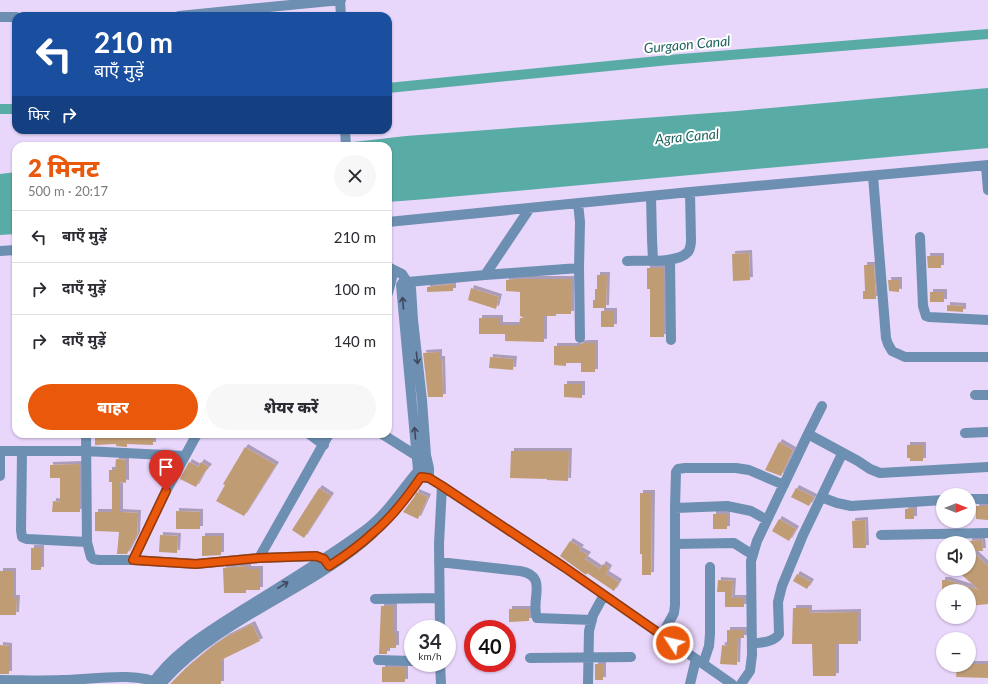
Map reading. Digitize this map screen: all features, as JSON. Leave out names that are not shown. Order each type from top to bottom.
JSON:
[{"type":"street","points":[[226,12],[340,0],[341,12]]},
{"type":"street","points":[[0,18],[12,17]]},
{"type":"street","points":[[392,222],[690,192],[987,166],[988,190]]},
{"type":"street","points":[[873,176],[886,338],[892,351],[905,357],[988,357]]},
{"type":"street","points":[[627,261],[670,260],[682,256],[688,252],[690,247],[691,232],[690,192]]},
{"type":"street","points":[[651,196],[653,260]]},
{"type":"street","points":[[578,203],[580,222],[580,338]]},
{"type":"street","points":[[486,275],[530,208]]},
{"type":"street","points":[[920,236],[923,306],[926,316],[988,320]]},
{"type":"street","points":[[0,252],[12,250]]},
{"type":"street","points":[[670,260],[671,340]]},
{"type":"street","points":[[579,268],[406,280],[402,285],[417,456],[425,471],[442,486],[604,595],[732,684]]},
{"type":"street","points":[[0,680],[60,682],[137,677],[157,683],[168,665],[188,646],[212,629],[357,547],[376,531],[394,511],[425,471],[426,455],[411,288],[402,274],[392,269]]},
{"type":"street","points":[[975,395],[988,395]]},
{"type":"street","points":[[741,684],[747,676],[751,666],[751,561],[757,541],[822,406]]},
{"type":"street","points":[[965,432],[988,432]]},
{"type":"street","points":[[808,434],[842,454],[880,473],[988,468]]},
{"type":"street","points":[[86,438],[87,542],[93,559],[196,564],[259,558],[316,556],[327,563]]},
{"type":"street","points":[[133,560],[166,491],[195,438]]},
{"type":"street","points":[[315,438],[324,445]]},
{"type":"street","points":[[259,558],[327,438]]},
{"type":"street","points":[[388,438],[417,456]]},
{"type":"street","points":[[0,476],[0,451],[85,451],[185,456]]},
{"type":"street","points":[[22,451],[22,537],[27,539],[87,542]]},
{"type":"street","points":[[752,644],[771,640],[779,634],[778,602],[782,586],[821,497],[842,454]]},
{"type":"street","points":[[662,636],[674,613],[675,605],[675,508],[676,472],[678,469],[736,468],[749,470],[784,485]]},
{"type":"street","points":[[440,620],[439,562],[442,486]]},
{"type":"street","points":[[821,497],[843,505],[851,506],[936,500]]},
{"type":"street","points":[[976,499],[988,499]]},
{"type":"street","points":[[675,508],[727,506],[751,512],[767,520]]},
{"type":"street","points":[[881,535],[988,533]]},
{"type":"street","points":[[675,544],[734,543],[753,555]]},
{"type":"street","points":[[439,562],[520,571],[531,574],[534,576],[536,582],[535,608],[537,618],[592,620]]},
{"type":"street","points":[[690,684],[699,661],[709,646],[710,567]]},
{"type":"street","points":[[588,684],[589,632],[592,620],[604,595]]},
{"type":"street","points":[[375,599],[439,598]]},
{"type":"street","points":[[530,658],[631,657]]},
{"type":"street","points":[[378,660],[404,661]]},
{"type":"street","points":[[440,672],[441,684]]},
{"type":"water","name":"Agra Canal","points":[[988,88],[988,148],[392,202],[392,142],[353,142],[406,136],[737,111]]},
{"type":"water","points":[[12,172],[12,234],[0,235],[0,174]]},
{"type":"building","points":[[749,253],[750,280],[733,281],[732,254]]},
{"type":"building","points":[[927,256],[941,256],[941,268],[928,268]]},
{"type":"building","points":[[864,265],[874,265],[876,299],[863,299],[863,291],[865,291]]},
{"type":"building","points":[[647,268],[664,268],[664,337],[650,337],[650,289],[647,289]]},
{"type":"building","points":[[597,275],[607,275],[606,308],[593,308],[595,289],[597,289]]},
{"type":"building","points":[[571,279],[571,314],[544,316],[544,342],[505,341],[505,334],[479,334],[479,318],[500,318],[500,325],[519,325],[520,318],[525,318],[520,316],[520,292],[506,291],[506,280]]},
{"type":"building","points":[[888,280],[899,280],[899,292],[889,291]]},
{"type":"building","points":[[453,284],[453,291],[427,292],[427,287]]},
{"type":"building","points":[[471,288],[499,297],[496,309],[468,300]]},
{"type":"building","points":[[930,292],[944,292],[944,302],[930,302]]},
{"type":"building","points":[[947,305],[963,306],[963,312],[947,311]]},
{"type":"building","points":[[601,311],[614,311],[614,327],[601,327]]},
{"type":"building","points":[[595,343],[595,372],[581,372],[581,363],[566,363],[566,366],[554,365],[554,346],[580,346],[580,344]]},
{"type":"building","points":[[439,352],[439,359],[442,359],[443,397],[428,397],[423,353]]},
{"type":"building","points":[[490,357],[514,359],[513,370],[489,368]]},
{"type":"building","points":[[564,384],[582,384],[582,398],[564,397]]},
{"type":"building","points":[[95,438],[153,438],[153,445],[127,444],[127,447],[116,446],[116,444],[95,445]]},
{"type":"building","points":[[779,442],[793,450],[781,476],[765,470]]},
{"type":"building","points":[[907,445],[923,445],[923,461],[910,461],[910,458],[907,458]]},
{"type":"building","points":[[245,447],[276,465],[244,516],[216,501],[225,485],[223,484]]},
{"type":"building","points":[[511,451],[569,451],[568,481],[510,478]]},
{"type":"building","points":[[116,459],[126,460],[126,483],[120,482],[120,512],[138,513],[137,535],[127,554],[117,554],[119,532],[95,531],[95,512],[112,512],[112,482],[109,482],[109,470],[115,470]]},
{"type":"building","points":[[189,462],[198,467],[201,462],[209,467],[203,474],[196,487],[180,479]]},
{"type":"building","points":[[80,464],[80,512],[52,512],[53,501],[60,502],[60,478],[50,478],[50,465]]},
{"type":"building","points":[[319,488],[331,496],[304,538],[292,530]]},
{"type":"building","points":[[796,488],[814,497],[809,506],[791,497]]},
{"type":"building","points":[[416,492],[428,497],[418,519],[403,512],[415,496]]},
{"type":"building","points":[[640,493],[652,493],[651,575],[642,575],[642,554],[640,554]]},
{"type":"building","points":[[976,506],[988,506],[988,520],[976,519]]},
{"type":"building","points":[[914,508],[914,519],[905,519],[905,509]]},
{"type":"building","points":[[176,511],[200,512],[200,529],[176,529]]},
{"type":"building","points":[[713,514],[727,514],[727,529],[713,529]]},
{"type":"building","points":[[779,519],[796,529],[789,541],[772,531]]},
{"type":"building","points":[[865,520],[866,548],[853,548],[852,521]]},
{"type":"building","points":[[160,535],[178,536],[177,553],[159,552]]},
{"type":"building","points":[[202,536],[221,536],[221,555],[202,556]]},
{"type":"building","points":[[976,540],[982,540],[983,551],[976,551]]},
{"type":"building","points":[[570,541],[581,548],[579,550],[588,555],[585,559],[600,569],[603,564],[609,568],[606,574],[619,582],[614,591],[587,573],[586,575],[560,556]]},
{"type":"building","points":[[31,548],[41,548],[41,570],[31,570]]},
{"type":"building","points":[[976,555],[988,566],[988,604],[976,605],[976,589],[979,590],[976,587],[976,584],[972,584],[963,576],[976,576]]},
{"type":"building","points":[[248,566],[248,569],[260,569],[260,590],[246,590],[246,593],[224,593],[223,568]]},
{"type":"building","points":[[0,571],[13,571],[13,598],[17,598],[16,615],[0,615]]},
{"type":"building","points":[[797,574],[811,582],[807,589],[793,581]]},
{"type":"building","points":[[718,580],[733,581],[732,598],[744,598],[744,607],[725,607],[725,592],[717,592]]},
{"type":"building","points":[[942,580],[960,584],[942,584]]},
{"type":"building","points":[[381,606],[394,606],[394,634],[396,634],[396,648],[387,648],[387,654],[379,654]]},
{"type":"building","points":[[793,608],[809,608],[809,613],[858,612],[858,644],[836,644],[836,676],[813,676],[812,644],[792,644]]},
{"type":"building","points":[[509,609],[529,609],[529,621],[516,622],[516,620],[509,620]]},
{"type":"building","points":[[252,624],[260,641],[221,660],[221,684],[170,684],[187,667],[210,648],[226,637]]},
{"type":"building","points":[[727,630],[744,630],[744,638],[738,638],[737,665],[720,664],[722,645],[727,646]]},
{"type":"building","points":[[0,645],[9,646],[9,674],[0,674]]},
{"type":"building","points":[[595,664],[603,664],[603,680],[595,680]]},
{"type":"building","points":[[976,664],[988,664],[988,678],[956,677],[956,672],[976,672]]},
{"type":"building","points":[[382,667],[404,667],[405,682],[382,682]]},
{"type":"waterway","name":"Gurgaon Canal","points":[[392,88],[669,60],[988,34]]},
{"type":"waterway","name":"Gurgaon Canal","points":[[0,109],[12,109]]},
{"type":"route","points":[[166,491],[133,560],[177,564],[196,564],[231,562],[259,558],[316,556],[322,557],[329,566],[348,554],[376,531],[417,484],[421,477],[429,478],[564,567],[673,643]]}]
